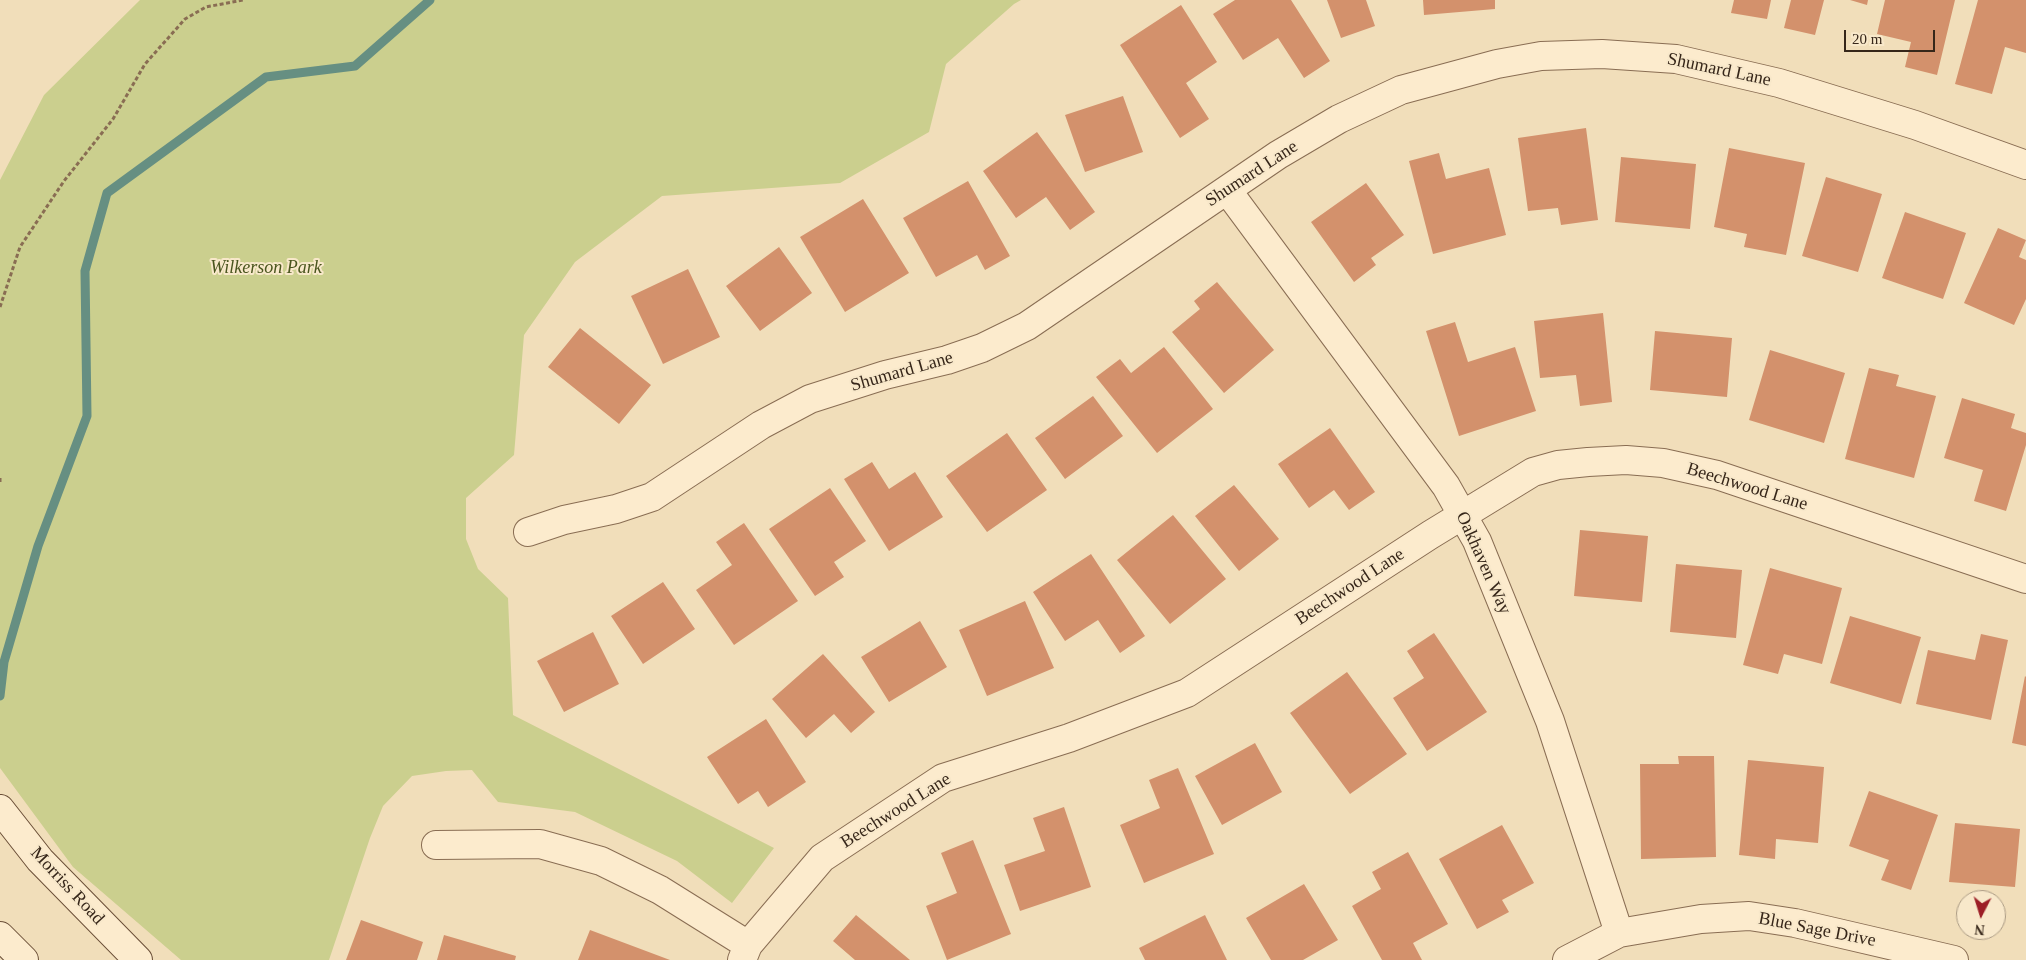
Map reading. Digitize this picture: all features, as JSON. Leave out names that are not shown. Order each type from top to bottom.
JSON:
[{"type":"street","name":"Shumard Lane","points":[[528,532],[564,520],[616,509],[652,497],[761,424],[810,399],[885,375],[947,360],[982,348],[1027,326],[1278,154],[1339,119],[1401,90],[1498,64],[1541,56],[1602,54],[1676,59],[1788,86],[1915,125],[2026,165]]},
{"type":"street","name":"Oakhaven Way","points":[[1227,190],[1446,486],[1477,541],[1550,721],[1619,933]]},
{"type":"street","name":"Beechwood Lane","points":[[745,952],[822,858],[943,778],[1069,738],[1187,693],[1462,514],[1532,472],[1558,465],[1626,460],[1663,463],[1717,475],[2026,579]]},
{"type":"street","name":"Morriss Road","points":[[0,809],[40,860],[138,960]]},
{"type":"street","points":[[436,845],[540,844],[601,861],[660,890],[745,952]]},
{"type":"street","name":"Blue Sage Drive","points":[[1567,960],[1619,933],[1701,919],[1749,916],[1795,923],[1954,960]]},
{"type":"path","points":[[0,308],[20,247],[64,181],[113,119],[145,64],[185,19],[206,7],[243,0]]},
{"type":"path","points":[[0,478],[0,484]]},
{"type":"green space","name":"Wilkerson Park","points":[[140,0],[1021,0],[1014,4],[946,64],[929,132],[840,183],[662,196],[575,262],[524,335],[514,455],[466,498],[466,539],[478,569],[508,598],[513,715],[774,848],[732,903],[677,861],[575,812],[498,802],[472,770],[446,771],[412,776],[383,806],[370,838],[329,960],[181,960],[73,867],[0,768],[0,180],[44,95]]},
{"type":"building","points":[[1235,0],[1291,0],[1330,61],[1304,78],[1278,38],[1243,60],[1213,14]]},
{"type":"building","points":[[1327,0],[1366,0],[1375,26],[1341,38]]},
{"type":"building","points":[[1423,0],[1495,0],[1495,9],[1424,15]]},
{"type":"building","points":[[1734,0],[1771,0],[1767,19],[1731,13]]},
{"type":"building","points":[[1791,0],[1824,0],[1815,35],[1784,28]]},
{"type":"building","points":[[1850,0],[1868,0],[1867,5]]},
{"type":"building","points":[[1885,0],[1955,0],[1937,75],[1905,67],[1911,42],[1877,34]]},
{"type":"building","points":[[1978,0],[2026,0],[2026,53],[2005,47],[1992,94],[1955,84]]},
{"type":"building","points":[[1181,5],[1217,62],[1186,83],[1209,119],[1180,138],[1120,45]]},
{"type":"building","points":[[1123,96],[1143,152],[1085,172],[1065,115]]},
{"type":"building","points":[[1586,128],[1598,220],[1561,225],[1558,208],[1528,211],[1518,138]]},
{"type":"building","points":[[1037,132],[1095,212],[1070,230],[1046,197],[1016,218],[983,171]]},
{"type":"building","points":[[1729,148],[1805,163],[1786,255],[1744,247],[1747,234],[1714,227]]},
{"type":"building","points":[[1439,153],[1446,179],[1489,168],[1506,235],[1433,254],[1409,161]]},
{"type":"building","points":[[1621,157],[1696,164],[1690,229],[1615,222]]},
{"type":"building","points":[[1826,177],[1882,194],[1858,272],[1802,256]]},
{"type":"building","points":[[968,181],[1010,256],[985,270],[977,255],[936,277],[903,218]]},
{"type":"building","points":[[1366,183],[1404,235],[1371,258],[1376,265],[1354,282],[1311,222]]},
{"type":"building","points":[[863,199],[909,273],[845,312],[800,237]]},
{"type":"building","points":[[1905,212],[1966,233],[1943,299],[1882,278]]},
{"type":"building","points":[[1998,228],[2026,240],[2019,257],[2026,260],[2026,299],[2014,325],[1964,303]]},
{"type":"building","points":[[779,247],[812,293],[760,331],[726,286]]},
{"type":"building","points":[[688,269],[720,337],[663,364],[631,296]]},
{"type":"building","points":[[1217,282],[1274,350],[1224,393],[1172,332],[1200,309],[1194,301]]},
{"type":"building","points":[[1603,313],[1612,402],[1580,406],[1576,375],[1540,378],[1534,321]]},
{"type":"building","points":[[1455,322],[1468,362],[1515,347],[1536,411],[1459,436],[1426,331]]},
{"type":"building","points":[[580,328],[651,385],[619,424],[548,367]]},
{"type":"building","points":[[1655,331],[1732,338],[1727,397],[1650,390]]},
{"type":"building","points":[[1164,347],[1213,409],[1157,453],[1096,377],[1120,359],[1131,373]]},
{"type":"building","points":[[1770,350],[1845,373],[1824,443],[1749,420]]},
{"type":"building","points":[[1869,368],[1899,375],[1896,386],[1936,396],[1914,478],[1845,459]]},
{"type":"building","points":[[1093,396],[1123,436],[1065,479],[1035,438]]},
{"type":"building","points":[[1962,398],[2015,414],[2011,428],[2026,433],[2026,445],[2006,511],[1974,501],[1983,470],[1944,458]]},
{"type":"building","points":[[1330,428],[1375,492],[1349,510],[1334,490],[1309,508],[1278,464]]},
{"type":"building","points":[[1007,433],[1047,490],[987,532],[946,476]]},
{"type":"building","points":[[872,462],[889,489],[915,472],[943,517],[889,551],[844,479]]},
{"type":"building","points":[[1234,485],[1279,539],[1239,571],[1195,516]]},
{"type":"building","points":[[830,488],[866,541],[834,562],[844,577],[815,596],[769,529]]},
{"type":"building","points":[[1173,515],[1226,579],[1170,624],[1117,560]]},
{"type":"building","points":[[744,523],[798,601],[734,645],[696,590],[732,565],[716,542]]},
{"type":"building","points":[[1580,530],[1648,536],[1642,602],[1574,596]]},
{"type":"building","points":[[1091,554],[1145,636],[1120,653],[1098,620],[1065,641],[1033,592]]},
{"type":"building","points":[[1676,564],[1742,570],[1736,638],[1670,632]]},
{"type":"building","points":[[1770,568],[1842,588],[1822,664],[1784,654],[1778,674],[1743,665]]},
{"type":"building","points":[[663,582],[695,629],[643,664],[611,616]]},
{"type":"building","points":[[1025,601],[1054,668],[987,696],[959,630]]},
{"type":"building","points":[[1850,616],[1921,637],[1901,704],[1830,683]]},
{"type":"building","points":[[920,621],[947,667],[889,702],[861,657]]},
{"type":"building","points":[[593,632],[619,684],[564,712],[537,661]]},
{"type":"building","points":[[1434,633],[1487,712],[1427,751],[1393,698],[1424,678],[1407,651]]},
{"type":"building","points":[[1981,634],[2008,640],[1991,720],[1916,704],[1928,650],[1975,660]]},
{"type":"building","points":[[823,654],[875,712],[851,733],[834,714],[806,738],[772,699]]},
{"type":"building","points":[[1347,672],[1407,754],[1350,794],[1290,713]]},
{"type":"building","points":[[2026,677],[2026,746],[2012,743]]},
{"type":"building","points":[[766,719],[806,782],[768,807],[758,791],[738,804],[707,757]]},
{"type":"building","points":[[1255,743],[1282,792],[1222,825],[1195,776]]},
{"type":"building","points":[[1678,756],[1714,756],[1716,857],[1641,859],[1640,764],[1679,764]]},
{"type":"building","points":[[1748,760],[1824,767],[1818,843],[1776,839],[1775,859],[1739,855]]},
{"type":"building","points":[[1178,768],[1214,854],[1144,883],[1120,825],[1160,808],[1149,780]]},
{"type":"building","points":[[1869,791],[1938,815],[1911,890],[1881,880],[1889,860],[1849,846]]},
{"type":"building","points":[[1064,807],[1091,887],[1020,911],[1004,865],[1045,851],[1033,818]]},
{"type":"building","points":[[1955,823],[2020,829],[2015,887],[1949,882]]},
{"type":"building","points":[[1502,825],[1534,883],[1502,900],[1509,912],[1477,929],[1439,859]]},
{"type":"building","points":[[973,840],[1011,934],[947,960],[926,906],[957,893],[941,853]]},
{"type":"building","points":[[1408,852],[1448,924],[1413,943],[1422,960],[1382,960],[1352,906],[1381,889],[1372,872]]},
{"type":"building","points":[[1304,884],[1338,940],[1303,960],[1271,960],[1246,918]]},
{"type":"building","points":[[856,915],[910,960],[855,960],[833,941]]},
{"type":"building","points":[[1205,915],[1227,960],[1145,960],[1139,948]]},
{"type":"building","points":[[361,920],[423,942],[417,960],[346,960]]},
{"type":"building","points":[[590,930],[670,960],[578,960]]},
{"type":"building","points":[[444,935],[516,956],[515,960],[437,960]]},
{"type":"waterway","points":[[0,696],[4,662],[38,546],[87,416],[85,271],[107,193],[266,77],[355,66],[430,0]]}]
